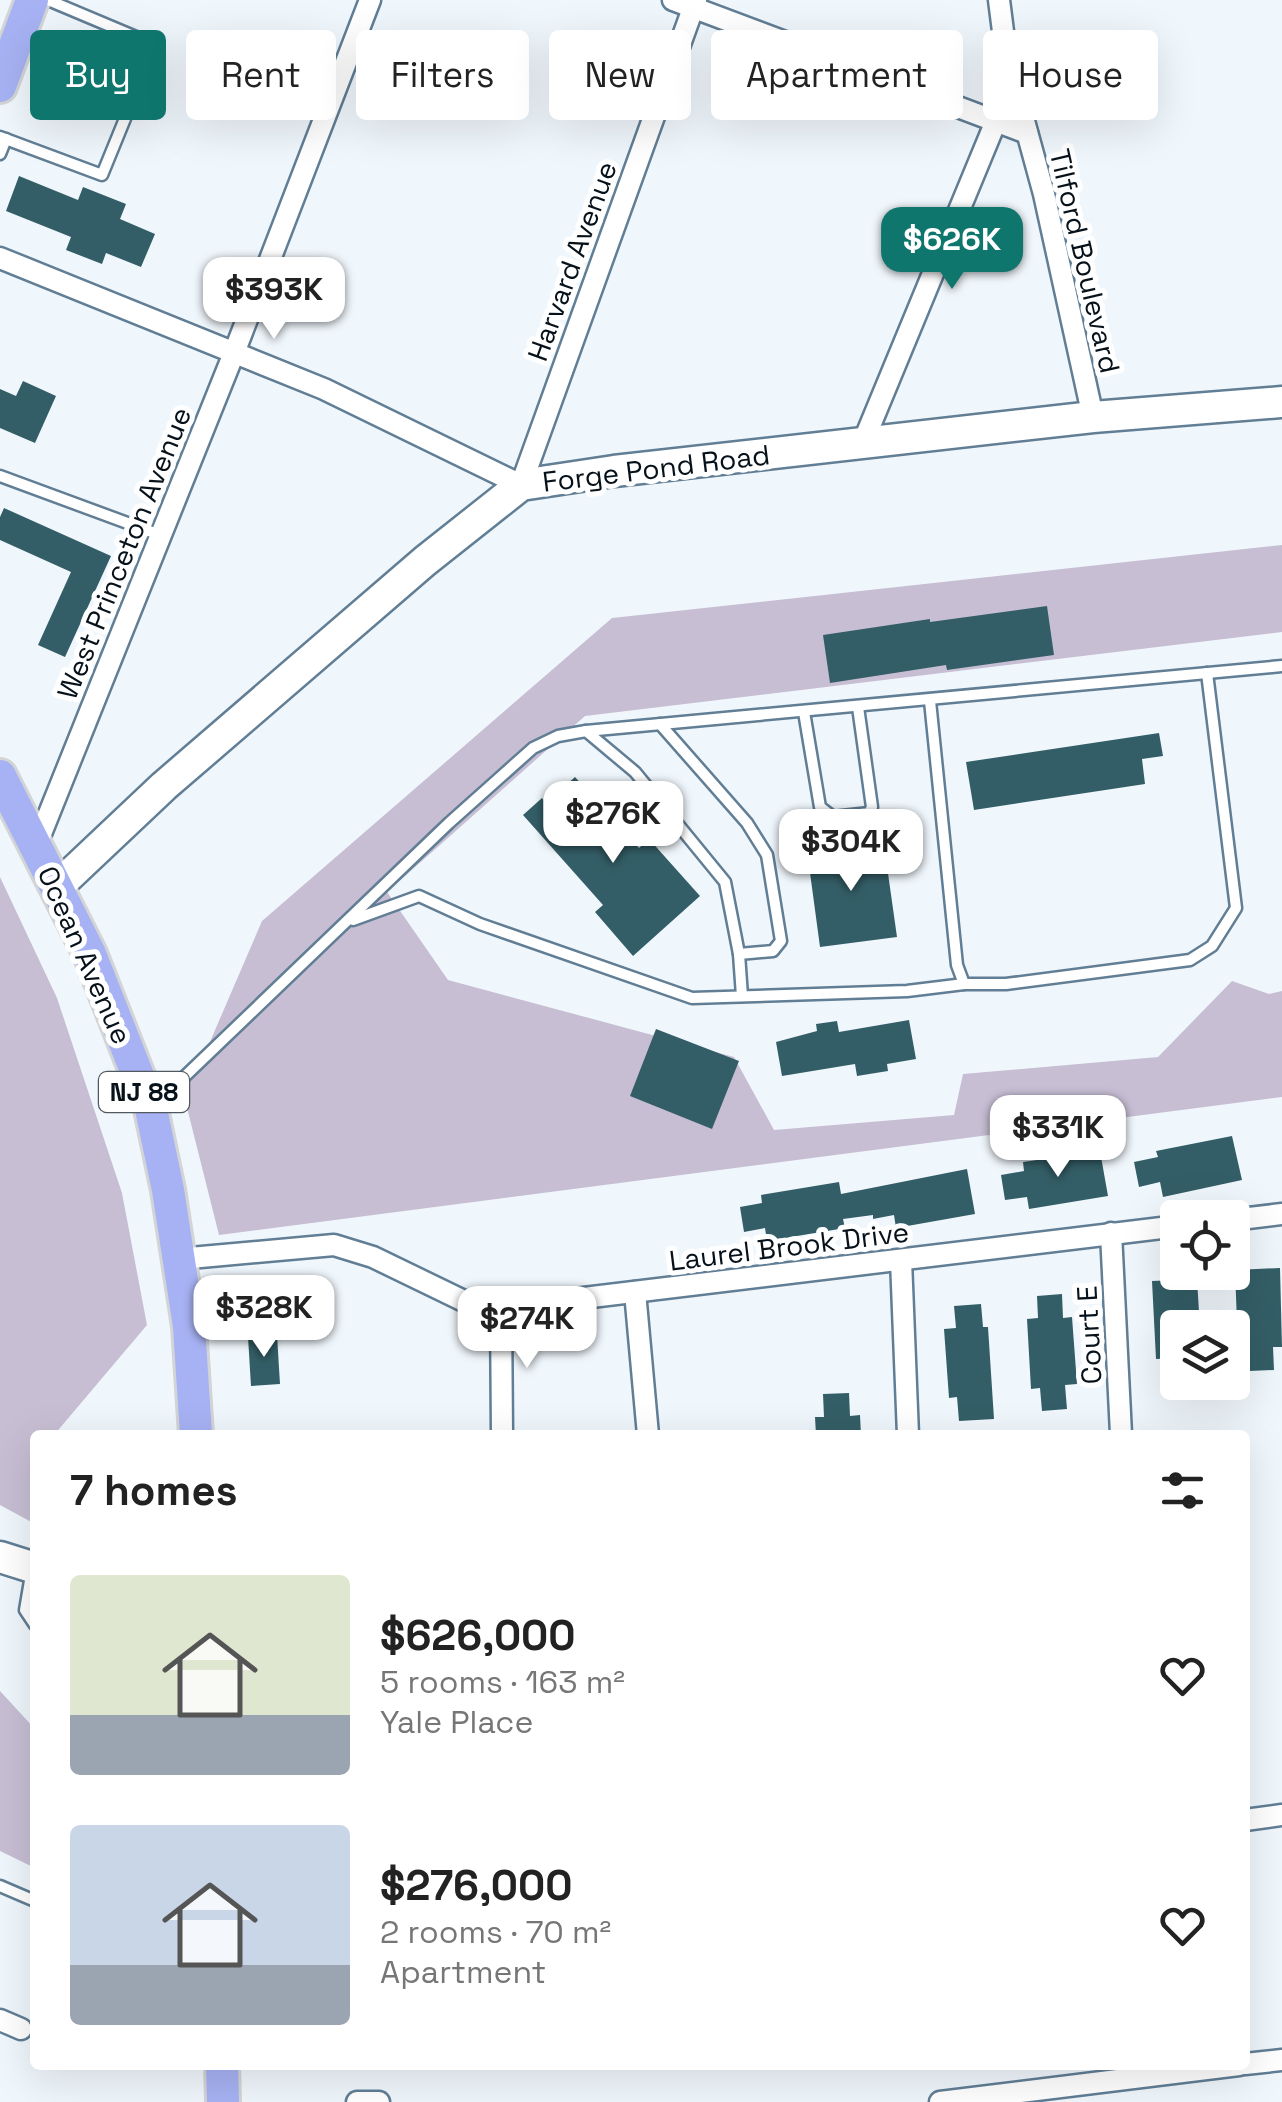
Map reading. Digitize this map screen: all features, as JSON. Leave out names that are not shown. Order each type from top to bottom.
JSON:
[{"type":"main road","points":[[8,52],[32,0]]},
{"type":"main road","name":"Ocean Avenue","points":[[0,776],[90,954],[151,1109],[189,1326],[196,1430]]},
{"type":"main road","points":[[222,2070],[223,2102]]},
{"type":"street","name":"West Princeton Avenue","points":[[36,846],[234,353],[370,0]]},
{"type":"street","name":"Tilford Boulevard","points":[[999,0],[1006,56],[1028,133],[1093,418]]},
{"type":"street","points":[[687,3],[1028,133]]},
{"type":"street","name":"Harvard Avenue","points":[[521,485],[687,3]]},
{"type":"street","points":[[862,444],[996,121]]},
{"type":"street","points":[[0,258],[324,389],[521,485]]},
{"type":"street","name":"Forge Pond Road","points":[[57,887],[179,774],[425,561],[521,485],[614,471],[1093,418],[1282,402]]},
{"type":"street","points":[[1250,1218],[1282,1214]]},
{"type":"street","name":"Laurel Brook Drive","points":[[179,1259],[334,1245],[373,1257],[470,1304],[501,1308],[1160,1228]]},
{"type":"street","name":"Court E","points":[[1111,1233],[1121,1430]]},
{"type":"street","points":[[901,1260],[908,1430]]},
{"type":"street","points":[[635,1292],[648,1430]]},
{"type":"street","points":[[501,1308],[502,1430]]},
{"type":"street","points":[[0,1557],[30,1567]]},
{"type":"street","points":[[1250,1819],[1282,1815]]},
{"type":"street","points":[[0,2020],[21,2030]]},
{"type":"street","points":[[1250,2064],[1282,2060]]},
{"type":"street","points":[[940,2102],[1201,2070]]},
{"type":"street","points":[[357,2102],[379,2102]]},
{"type":"lane","points":[[0,154],[3,138],[102,175],[155,45],[48,0]]},
{"type":"lane","points":[[0,476],[161,535]]},
{"type":"lane","points":[[151,1109],[449,822],[533,748],[558,736],[1282,666]]},
{"type":"lane","points":[[347,922],[419,896],[480,924],[692,998],[1006,984],[1190,960],[1212,946],[1236,908],[1206,674]]},
{"type":"lane","points":[[930,701],[957,965],[964,984]]},
{"type":"lane","points":[[804,712],[820,807],[834,817],[869,813],[872,807],[858,707]]},
{"type":"lane","points":[[660,724],[747,823],[768,855],[781,941],[773,950],[738,954]]},
{"type":"lane","points":[[586,731],[635,772],[725,882],[742,996]]},
{"type":"lane","points":[[30,1584],[25,1610],[30,1618]]},
{"type":"lane","points":[[0,1886],[30,1899]]},
{"type":"shaded area","points":[[1282,545],[1282,632],[585,716],[387,892],[448,980],[734,1057],[774,1130],[954,1115],[963,1074],[1158,1057],[1232,981],[1269,994],[1282,991],[1282,1097],[219,1235],[179,1076],[203,1058],[262,921],[612,618]]},
{"type":"shaded area","points":[[0,877],[57,998],[122,1193],[147,1325],[58,1430],[30,1430],[30,1521],[0,1505]]},
{"type":"shaded area","points":[[0,1691],[30,1724],[30,1866],[0,1851]]},
{"type":"building","points":[[19,176],[78,200],[83,187],[126,204],[120,219],[155,234],[141,267],[106,253],[102,264],[66,250],[71,237],[6,211]]},
{"type":"building","points":[[23,381],[56,396],[35,443],[0,428],[0,389],[16,396]]},
{"type":"building","points":[[4,508],[111,556],[65,657],[38,645],[71,572],[0,540]]},
{"type":"building","points":[[1047,606],[1054,655],[947,670],[946,665],[830,683],[823,635]]},
{"type":"building","points":[[1159,733],[1163,756],[1142,759],[1145,784],[974,810],[966,762]]},
{"type":"building","points":[[575,777],[639,848],[649,839],[700,896],[633,956],[595,912],[603,905],[523,815],[542,798],[546,803]]},
{"type":"building","points":[[837,839],[839,851],[884,845],[897,937],[820,947],[806,843]]},
{"type":"building","points":[[909,1020],[916,1059],[887,1064],[888,1071],[857,1076],[855,1064],[782,1076],[776,1042],[817,1031],[816,1024],[837,1021],[839,1032]]},
{"type":"building","points":[[656,1029],[739,1061],[712,1129],[630,1096]]},
{"type":"building","points":[[1232,1136],[1242,1180],[1163,1197],[1160,1182],[1139,1187],[1134,1162],[1158,1157],[1156,1151]]},
{"type":"building","points":[[1100,1151],[1108,1196],[1029,1209],[1027,1197],[1005,1200],[1001,1175],[1024,1171],[1023,1162]]},
{"type":"building","points":[[967,1169],[975,1214],[896,1228],[894,1215],[873,1219],[873,1215],[843,1219],[845,1228],[767,1241],[765,1228],[744,1232],[740,1207],[762,1203],[761,1195],[839,1182],[841,1194]]},
{"type":"building","points":[[1280,1268],[1282,1347],[1273,1347],[1274,1370],[1250,1371],[1250,1310],[1237,1310],[1236,1290],[1250,1290],[1250,1269]]},
{"type":"building","points":[[1152,1281],[1160,1281],[1160,1290],[1198,1290],[1199,1310],[1160,1310],[1160,1359],[1156,1359]]},
{"type":"building","points":[[1062,1294],[1063,1318],[1072,1317],[1077,1384],[1065,1385],[1067,1409],[1042,1411],[1040,1388],[1031,1389],[1027,1319],[1038,1318],[1037,1296]]},
{"type":"building","points":[[981,1304],[983,1327],[988,1327],[994,1419],[959,1421],[957,1397],[949,1398],[944,1329],[956,1328],[954,1306]]},
{"type":"building","points":[[277,1335],[280,1384],[251,1386],[248,1337]]},
{"type":"building","points":[[849,1393],[850,1416],[860,1415],[861,1430],[816,1430],[815,1417],[824,1417],[823,1394]]}]
